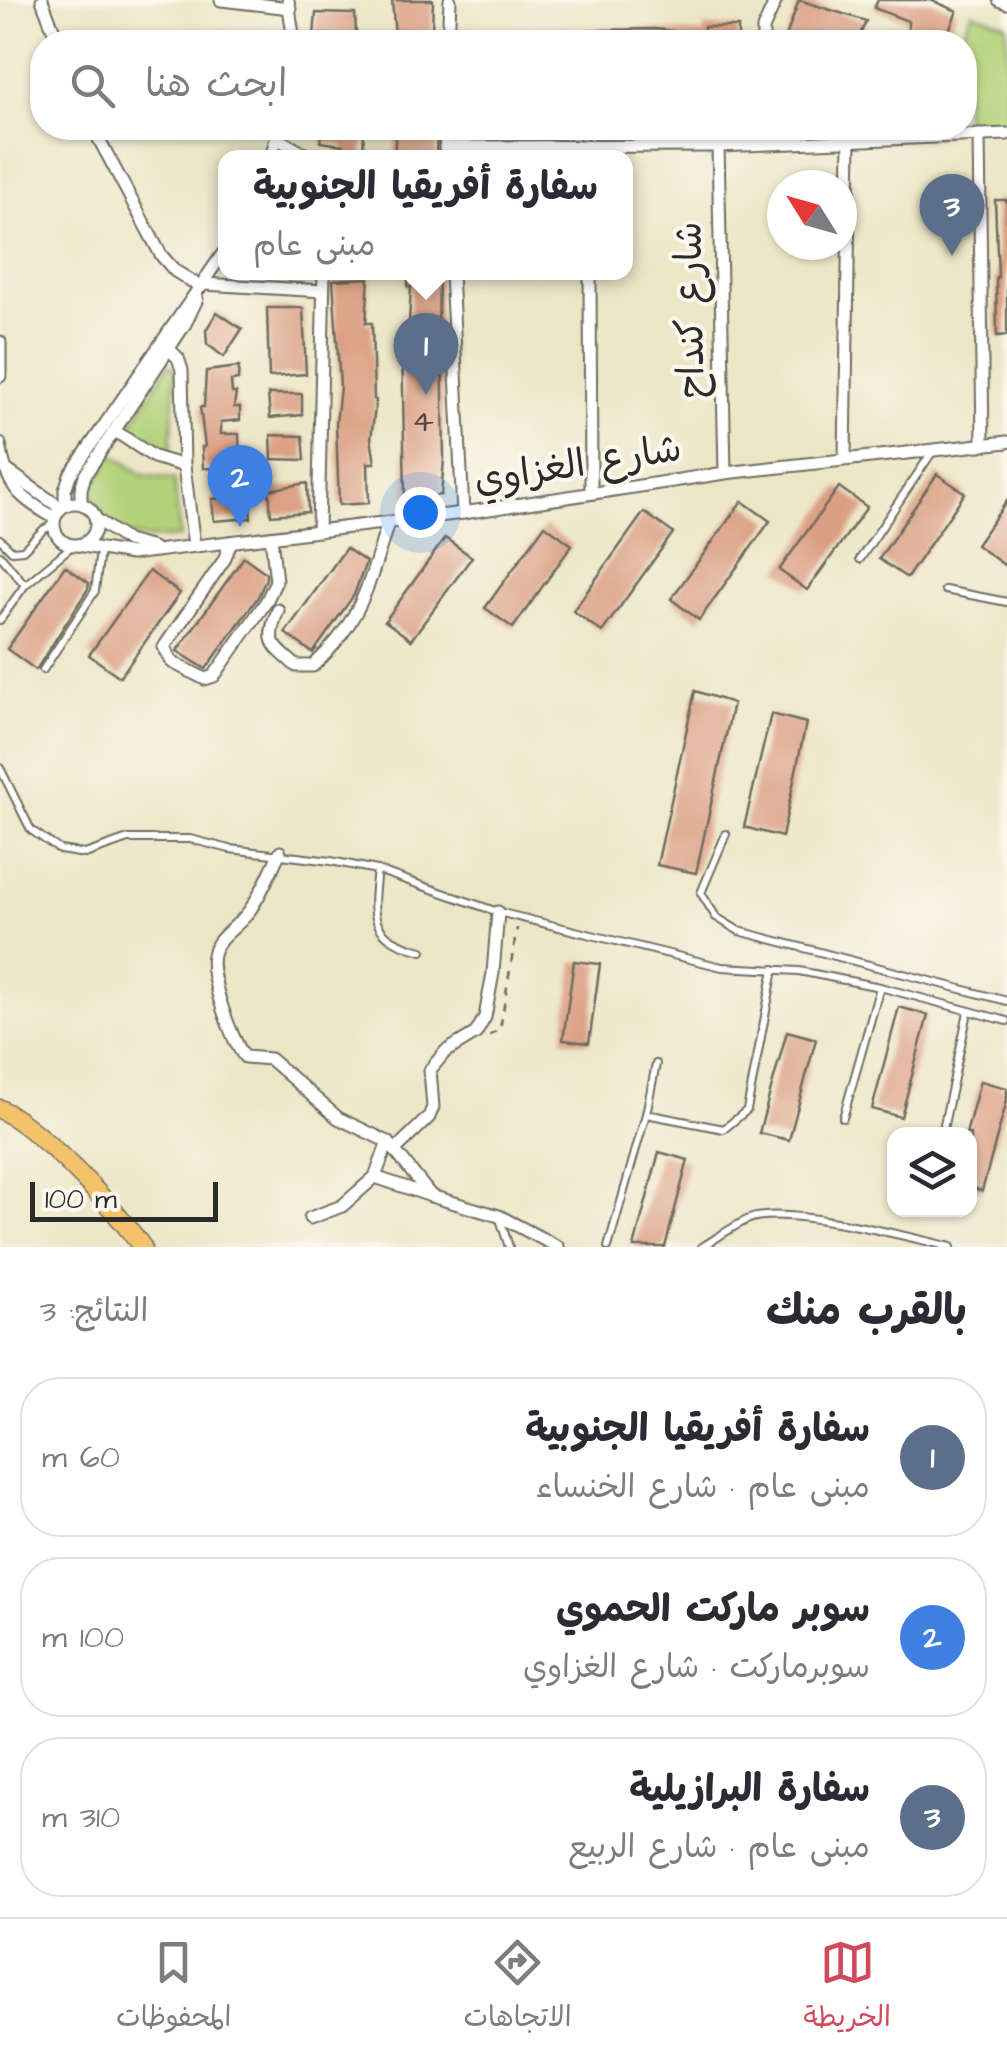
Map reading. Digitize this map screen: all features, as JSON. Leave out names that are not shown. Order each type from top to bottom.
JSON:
[{"type":"main road","points":[[0,1109],[21,1120],[121,1218],[142,1247]]},
{"type":"street","points":[[42,0],[53,30]]},
{"type":"street","points":[[220,0],[289,4],[292,30]]},
{"type":"street","points":[[449,30],[450,0]]},
{"type":"street","points":[[763,30],[776,0]]},
{"type":"street","points":[[1000,0],[1007,3]]},
{"type":"street","points":[[977,135],[1007,134]]},
{"type":"street","points":[[980,135],[983,444]]},
{"type":"street","points":[[100,140],[160,255],[175,271],[202,287],[324,291]]},
{"type":"street","points":[[760,140],[760,144]]},
{"type":"street","points":[[633,150],[850,140],[845,458]]},
{"type":"street","name":"شارع كنداح","points":[[718,146],[725,473]]},
{"type":"street","points":[[82,504],[91,509],[96,519],[93,536],[75,545],[58,536],[59,514],[70,475],[218,262]]},
{"type":"street","points":[[318,531],[324,280]]},
{"type":"street","points":[[451,280],[463,512]]},
{"type":"street","points":[[590,280],[591,494]]},
{"type":"street","points":[[82,504],[85,474],[190,316],[202,287]]},
{"type":"street","points":[[0,342],[0,376]]},
{"type":"street","points":[[168,348],[178,358],[182,370],[184,466],[194,546]]},
{"type":"street","points":[[115,431],[140,449],[184,466]]},
{"type":"street","name":"شارع الغزاوي","points":[[75,545],[131,554],[463,512],[725,473],[1007,442]]},
{"type":"street","points":[[0,444],[5,468],[20,496],[59,514],[82,504]]},
{"type":"street","name":"شارع الغزاوي","points":[[96,519],[126,541],[157,550]]},
{"type":"street","points":[[278,610],[270,631],[274,646],[296,666],[313,666],[332,648],[362,606],[388,522]]},
{"type":"street","points":[[231,542],[224,560],[164,647],[172,662],[205,679],[214,676],[266,602],[276,581],[271,537]]},
{"type":"street","points":[[280,852],[248,913],[219,942],[212,958],[236,1048],[244,1057],[270,1058],[338,1118],[392,1145],[432,1196]]},
{"type":"street","points":[[310,1218],[342,1206],[375,1177],[392,1145],[429,1117],[433,1107],[430,1070],[445,1052],[476,1033],[488,1004],[498,912]]},
{"type":"street","points":[[375,1177],[500,1216],[558,1247]]},
{"type":"lane","points":[[860,558],[934,450]]},
{"type":"lane","points":[[0,539],[12,551],[22,550],[59,514]]},
{"type":"lane","points":[[0,620],[25,585],[75,545]]},
{"type":"lane","points":[[42,670],[95,590],[100,551]]},
{"type":"lane","points":[[0,555],[25,585]]},
{"type":"lane","points":[[945,590],[1007,602]]},
{"type":"lane","points":[[0,768],[30,830],[60,850],[85,854],[128,840],[190,839],[230,848],[280,852],[377,870],[498,912],[722,967],[774,968],[880,987],[1007,1021]]},
{"type":"lane","points":[[726,834],[700,893],[716,917],[739,931],[1007,1002]]},
{"type":"lane","points":[[377,870],[372,917],[380,931],[391,939],[422,951]]},
{"type":"lane","points":[[646,1114],[724,1129],[747,1110],[774,968]]},
{"type":"lane","points":[[843,1118],[880,987]]},
{"type":"lane","points":[[943,1127],[968,1012]]},
{"type":"lane","points":[[608,1247],[646,1114],[656,1064]]},
{"type":"lane","points":[[500,1216],[509,1247]]},
{"type":"lane","points":[[702,1247],[752,1218],[780,1216],[867,1228],[950,1247]]},
{"type":"path","points":[[476,1033],[494,1036],[500,1029],[518,916]]},
{"type":"green space","points":[[972,12],[1007,24],[1007,122],[977,123],[977,30],[965,30]]},
{"type":"green space","points":[[169,364],[176,370],[171,449],[155,448],[129,429]]},
{"type":"green space","points":[[112,454],[143,475],[174,479],[180,537],[136,537],[108,520],[90,494]]},
{"type":"building","points":[[392,0],[433,0],[432,30],[394,30]]},
{"type":"building","points":[[799,0],[866,21],[862,30],[788,30]]},
{"type":"building","points":[[878,0],[931,0],[957,11],[949,30],[908,30],[908,21],[874,8]]},
{"type":"building","points":[[316,13],[355,14],[356,30],[314,30]]},
{"type":"building","points":[[704,27],[738,27],[738,30]]},
{"type":"building","points":[[364,140],[363,150],[342,150],[343,145],[320,142]]},
{"type":"building","points":[[395,140],[437,140],[436,150],[395,150]]},
{"type":"building","points":[[995,200],[1007,200],[1007,335],[997,336],[998,277]]},
{"type":"building","points":[[333,280],[369,280],[366,323],[372,323],[376,400],[371,438],[375,463],[368,463],[369,503],[339,505],[336,424],[340,387]]},
{"type":"building","points":[[408,280],[439,280],[444,459],[441,495],[405,500],[402,339],[408,339]]},
{"type":"building","points":[[267,308],[303,308],[306,374],[269,377]]},
{"type":"building","points":[[217,312],[242,329],[224,357],[207,344],[206,330]]},
{"type":"building","points":[[239,367],[238,380],[231,381],[240,420],[221,422],[221,434],[239,434],[240,469],[203,468],[205,447],[200,407],[204,407],[206,371]]},
{"type":"building","points":[[268,394],[302,394],[302,415],[270,418]]},
{"type":"building","points":[[271,435],[303,436],[305,460],[272,459]]},
{"type":"building","points":[[937,474],[965,493],[907,578],[879,559]]},
{"type":"building","points":[[307,483],[308,512],[271,515],[269,490]]},
{"type":"building","points":[[839,487],[867,507],[807,590],[779,570]]},
{"type":"building","points":[[249,494],[251,518],[214,521],[212,499]]},
{"type":"building","points":[[742,501],[770,521],[699,620],[671,599]]},
{"type":"building","points":[[1007,501],[1007,567],[976,545]]},
{"type":"building","points":[[644,512],[673,533],[602,632],[573,611]]},
{"type":"building","points":[[545,525],[572,545],[513,628],[485,608]]},
{"type":"building","points":[[445,538],[472,557],[411,640],[385,621]]},
{"type":"building","points":[[346,548],[366,562],[354,595],[313,653],[285,633]]},
{"type":"building","points":[[244,557],[266,573],[266,579],[258,597],[206,669],[177,651]]},
{"type":"building","points":[[65,566],[89,583],[88,589],[36,670],[7,649]]},
{"type":"building","points":[[149,571],[180,593],[120,677],[89,655]]},
{"type":"building","points":[[695,691],[733,703],[696,873],[657,865]]},
{"type":"building","points":[[771,714],[806,723],[782,837],[744,827]]},
{"type":"building","points":[[574,961],[600,964],[589,1043],[563,1040]]},
{"type":"building","points":[[899,1007],[928,1015],[901,1117],[872,1109]]},
{"type":"building","points":[[787,1031],[816,1039],[789,1140],[759,1133]]},
{"type":"building","points":[[980,1081],[1007,1088],[982,1191],[977,1189],[977,1127],[968,1127]]},
{"type":"building","points":[[659,1152],[688,1160],[665,1247],[634,1247]]},
{"type":"place","name":"سفارة البرازيلية","points":[[952,256]]},
{"type":"place","name":"سفارة أفريقيا الجنوبية","points":[[426,395]]},
{"type":"place","name":"سوبر ماركت الحموي","points":[[240,527]]}]
